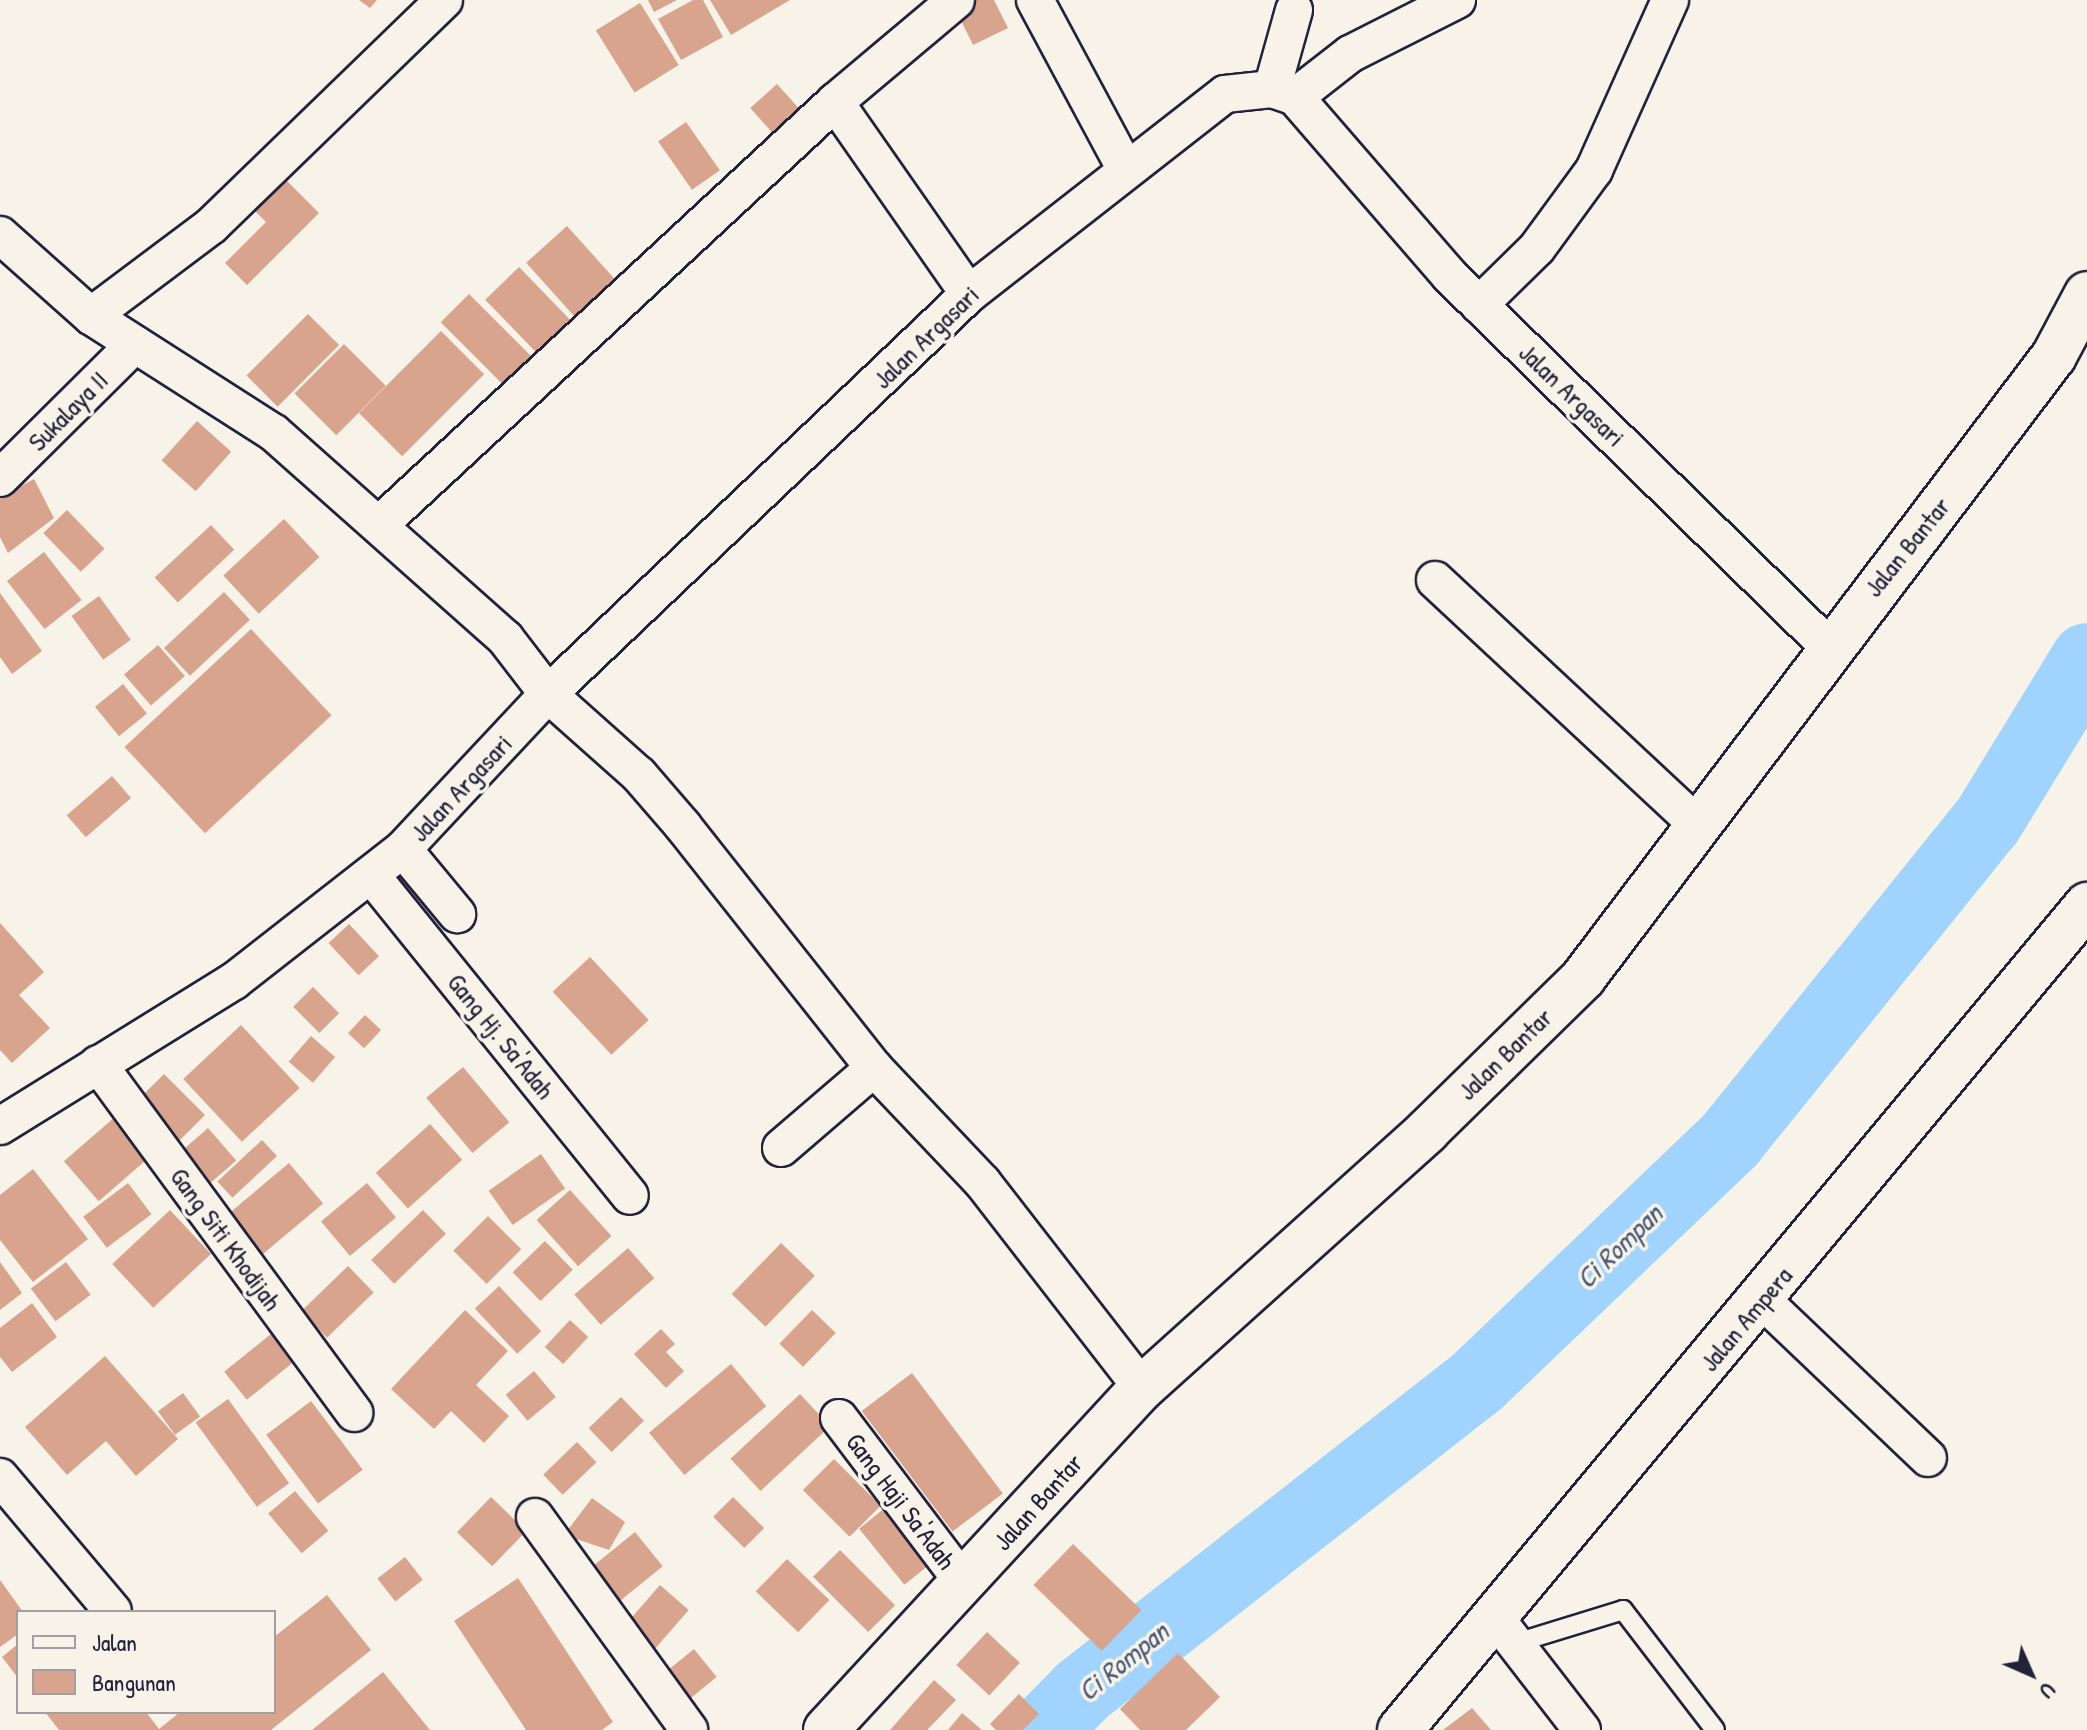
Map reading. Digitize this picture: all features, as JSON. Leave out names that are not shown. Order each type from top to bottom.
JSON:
[{"type":"street","points":[[91,316],[212,225],[444,0]]},
{"type":"street","points":[[380,524],[835,102],[956,0]]},
{"type":"street","points":[[1035,0],[1126,170]]},
{"type":"street","points":[[1284,93],[1350,54],[1457,0]]},
{"type":"street","points":[[1479,305],[1537,248],[1594,170],[1670,0]]},
{"type":"street","points":[[1284,93],[1294,10]]},
{"type":"street","name":"Jalan Argasari","points":[[0,1126],[234,981],[403,849],[548,694],[969,294],[1225,94],[1284,93],[1479,305],[1828,646]]},
{"type":"street","points":[[835,102],[969,294]]},
{"type":"street","points":[[0,235],[91,316],[274,433],[505,638],[548,694],[639,775],[874,1068],[983,1183],[1142,1388]]},
{"type":"street","name":"Jalan Bantar","points":[[826,1730],[1142,1388],[1427,1131],[1583,978],[1700,827],[1828,646],[2054,356],[2087,294]]},
{"type":"street","name":"Sukalaya II","points":[[0,478],[135,344]]},
{"type":"street","points":[[1435,580],[1700,827]]},
{"type":"street","points":[[403,849],[457,914]]},
{"type":"street","name":"Gang Hj. Sa'Adah","points":[[371,875],[630,1196]]},
{"type":"street","name":"Jalan Ampera","points":[[1400,1730],[1507,1631],[1762,1300],[2087,905]]},
{"type":"street","name":"Gang Siti Khodijah","points":[[98,1064],[354,1413]]},
{"type":"street","points":[[781,1148],[874,1068]]},
{"type":"street","points":[[1762,1300],[1928,1458]]},
{"type":"street","name":"Gang Haji Sa'Adah","points":[[839,1418],[964,1583]]},
{"type":"street","points":[[0,1477],[112,1610]]},
{"type":"street","points":[[535,1517],[689,1730]]},
{"type":"street","points":[[1507,1631],[1582,1730]]},
{"type":"lane","points":[[1507,1631],[1623,1610],[1715,1730]]},
{"type":"building","points":[[359,0],[377,0],[370,8]]},
{"type":"building","points":[[648,0],[677,0],[654,12]]},
{"type":"building","points":[[693,0],[703,0],[723,37],[681,60],[658,19]]},
{"type":"building","points":[[710,0],[790,0],[731,35]]},
{"type":"building","points":[[965,0],[994,0],[1008,28],[973,45],[954,6]]},
{"type":"building","points":[[640,3],[679,65],[635,92],[596,31]]},
{"type":"building","points":[[777,84],[804,114],[777,138],[750,108]]},
{"type":"building","points":[[686,122],[720,170],[692,190],[658,142]]},
{"type":"building","points":[[282,176],[319,213],[247,285],[225,263],[266,222],[251,207]]},
{"type":"building","points":[[567,226],[625,290],[584,327],[526,263]]},
{"type":"building","points":[[519,267],[579,329],[545,362],[485,300]]},
{"type":"building","points":[[469,294],[531,356],[503,385],[441,322]]},
{"type":"building","points":[[308,314],[339,345],[278,407],[246,376]]},
{"type":"building","points":[[441,331],[484,374],[402,456],[359,413]]},
{"type":"building","points":[[344,344],[386,386],[336,435],[295,393]]},
{"type":"building","points":[[197,421],[231,452],[196,491],[162,460]]},
{"type":"building","points":[[34,479],[54,518],[8,553],[0,537],[0,497]]},
{"type":"building","points":[[67,510],[105,549],[81,572],[43,533]]},
{"type":"building","points":[[284,519],[319,557],[259,614],[223,576]]},
{"type":"building","points":[[211,525],[234,550],[178,602],[155,578]]},
{"type":"building","points":[[44,552],[82,600],[45,629],[7,581]]},
{"type":"building","points":[[224,592],[250,620],[190,676],[164,648]]},
{"type":"building","points":[[0,593],[42,651],[12,674],[0,657]]},
{"type":"building","points":[[99,596],[131,640],[103,660],[71,616]]},
{"type":"building","points":[[251,629],[331,715],[205,833],[124,747]]},
{"type":"building","points":[[158,645],[185,676],[151,705],[124,675]]},
{"type":"building","points":[[123,684],[147,714],[119,736],[95,707]]},
{"type":"building","points":[[112,776],[131,798],[86,837],[67,815]]},
{"type":"building","points":[[0,923],[44,972],[19,995],[50,1028],[12,1063],[0,1050]]},
{"type":"building","points":[[349,924],[379,956],[359,975],[329,943]]},
{"type":"building","points":[[590,957],[649,1020],[611,1055],[553,992]]},
{"type":"building","points":[[313,987],[339,1013],[319,1033],[293,1007]]},
{"type":"building","points":[[365,1015],[381,1030],[364,1048],[348,1033]]},
{"type":"building","points":[[241,1025],[300,1088],[242,1142],[183,1079]]},
{"type":"building","points":[[311,1036],[335,1057],[313,1083],[289,1062]]},
{"type":"building","points":[[463,1067],[509,1122],[473,1153],[426,1098]]},
{"type":"building","points":[[164,1074],[205,1115],[173,1147],[132,1106]]},
{"type":"building","points":[[116,1116],[151,1156],[99,1201],[64,1161]]},
{"type":"building","points":[[430,1124],[462,1160],[408,1209],[376,1173]]},
{"type":"building","points":[[208,1128],[236,1160],[200,1192],[172,1159]]},
{"type":"building","points":[[262,1140],[277,1156],[232,1198],[217,1182]]},
{"type":"building","points":[[541,1154],[565,1188],[513,1225],[489,1191]]},
{"type":"building","points":[[289,1163],[323,1204],[262,1255],[228,1214]]},
{"type":"building","points":[[33,1169],[88,1239],[33,1282],[0,1240],[0,1195]]},
{"type":"building","points":[[128,1183],[151,1214],[107,1248],[83,1217]]},
{"type":"building","points":[[367,1183],[396,1217],[350,1256],[321,1222]]},
{"type":"building","points":[[570,1190],[611,1236],[578,1266],[537,1220]]},
{"type":"building","points":[[170,1210],[211,1254],[153,1308],[112,1264]]},
{"type":"building","points":[[423,1210],[446,1234],[394,1284],[371,1260]]},
{"type":"building","points":[[488,1216],[521,1249],[487,1284],[453,1251]]},
{"type":"building","points":[[545,1241],[573,1270],[540,1301],[513,1272]]},
{"type":"building","points":[[781,1243],[815,1276],[765,1327],[732,1294]]},
{"type":"building","points":[[628,1248],[654,1278],[601,1325],[574,1295]]},
{"type":"building","points":[[0,1262],[22,1293],[0,1310]]},
{"type":"building","points":[[66,1262],[91,1295],[56,1321],[31,1288]]},
{"type":"building","points":[[348,1266],[374,1293],[327,1338],[301,1311]]},
{"type":"building","points":[[499,1286],[541,1331],[517,1354],[475,1309]]},
{"type":"building","points":[[32,1303],[57,1337],[12,1372],[0,1357],[0,1328]]},
{"type":"building","points":[[465,1310],[508,1351],[476,1385],[509,1416],[484,1443],[451,1411],[434,1429],[391,1389]]},
{"type":"building","points":[[812,1310],[836,1333],[803,1367],[779,1344]]},
{"type":"building","points":[[570,1320],[588,1337],[563,1364],[545,1347]]},
{"type":"building","points":[[277,1329],[300,1357],[247,1400],[224,1372]]},
{"type":"building","points":[[661,1329],[675,1344],[666,1352],[684,1371],[666,1388],[634,1354]]},
{"type":"building","points":[[105,1356],[178,1439],[136,1476],[106,1441],[67,1475],[25,1427]]},
{"type":"building","points":[[731,1364],[766,1406],[684,1475],[649,1433]]},
{"type":"building","points":[[534,1371],[556,1397],[528,1421],[506,1395]]},
{"type":"building","points":[[912,1373],[1003,1494],[953,1532],[862,1411]]},
{"type":"building","points":[[183,1393],[200,1416],[175,1435],[158,1411]]},
{"type":"building","points":[[800,1394],[830,1426],[761,1491],[731,1459]]},
{"type":"building","points":[[621,1397],[644,1421],[612,1452],[589,1428]]},
{"type":"building","points":[[228,1399],[289,1483],[257,1507],[196,1423]]},
{"type":"building","points":[[311,1401],[363,1470],[318,1503],[266,1435]]},
{"type":"building","points":[[577,1442],[596,1462],[563,1495],[543,1475]]},
{"type":"building","points":[[834,1459],[881,1506],[850,1537],[803,1490]]},
{"type":"building","points":[[295,1491],[328,1531],[302,1553],[268,1513]]},
{"type":"building","points":[[491,1497],[526,1531],[492,1566],[457,1532]]},
{"type":"building","points":[[733,1497],[764,1528],[744,1548],[713,1517]]},
{"type":"building","points":[[592,1498],[625,1522],[609,1550],[564,1535]]},
{"type":"building","points":[[891,1503],[936,1559],[904,1585],[859,1529]]},
{"type":"building","points":[[635,1532],[663,1566],[618,1603],[590,1569]]},
{"type":"building","points":[[1073,1544],[1141,1610],[1102,1651],[1033,1585]]},
{"type":"building","points":[[840,1550],[895,1605],[868,1632],[813,1577]]},
{"type":"building","points":[[405,1557],[423,1580],[395,1601],[377,1579]]},
{"type":"building","points":[[787,1559],[829,1600],[798,1632],[756,1591]]},
{"type":"building","points":[[518,1578],[613,1722],[602,1730],[526,1730],[454,1621]]},
{"type":"building","points":[[0,1580],[22,1610],[16,1610],[16,1635],[0,1647]]},
{"type":"building","points":[[660,1585],[689,1610],[654,1650],[625,1625]]},
{"type":"building","points":[[327,1595],[371,1650],[271,1730],[59,1730],[47,1714],[148,1714],[159,1729],[178,1714],[276,1714],[276,1635]]},
{"type":"building","points":[[987,1632],[1020,1663],[989,1696],[956,1665]]},
{"type":"building","points":[[16,1646],[16,1675],[2,1657]]},
{"type":"building","points":[[694,1649],[717,1677],[689,1700],[666,1672]]},
{"type":"building","points":[[1178,1653],[1220,1697],[1186,1730],[1140,1730],[1120,1709]]},
{"type":"building","points":[[383,1672],[430,1730],[312,1730]]},
{"type":"building","points":[[934,1680],[956,1700],[927,1730],[890,1730]]},
{"type":"building","points":[[1019,1694],[1039,1714],[1023,1730],[996,1730],[990,1724]]},
{"type":"building","points":[[1472,1708],[1491,1730],[1443,1730]]},
{"type":"building","points":[[962,1713],[982,1730],[948,1730]]},
{"type":"waterway","name":"Ci Rompan","points":[[1044,1730],[1082,1691],[1478,1381],[1730,1140],[1987,822],[2087,659]]}]
